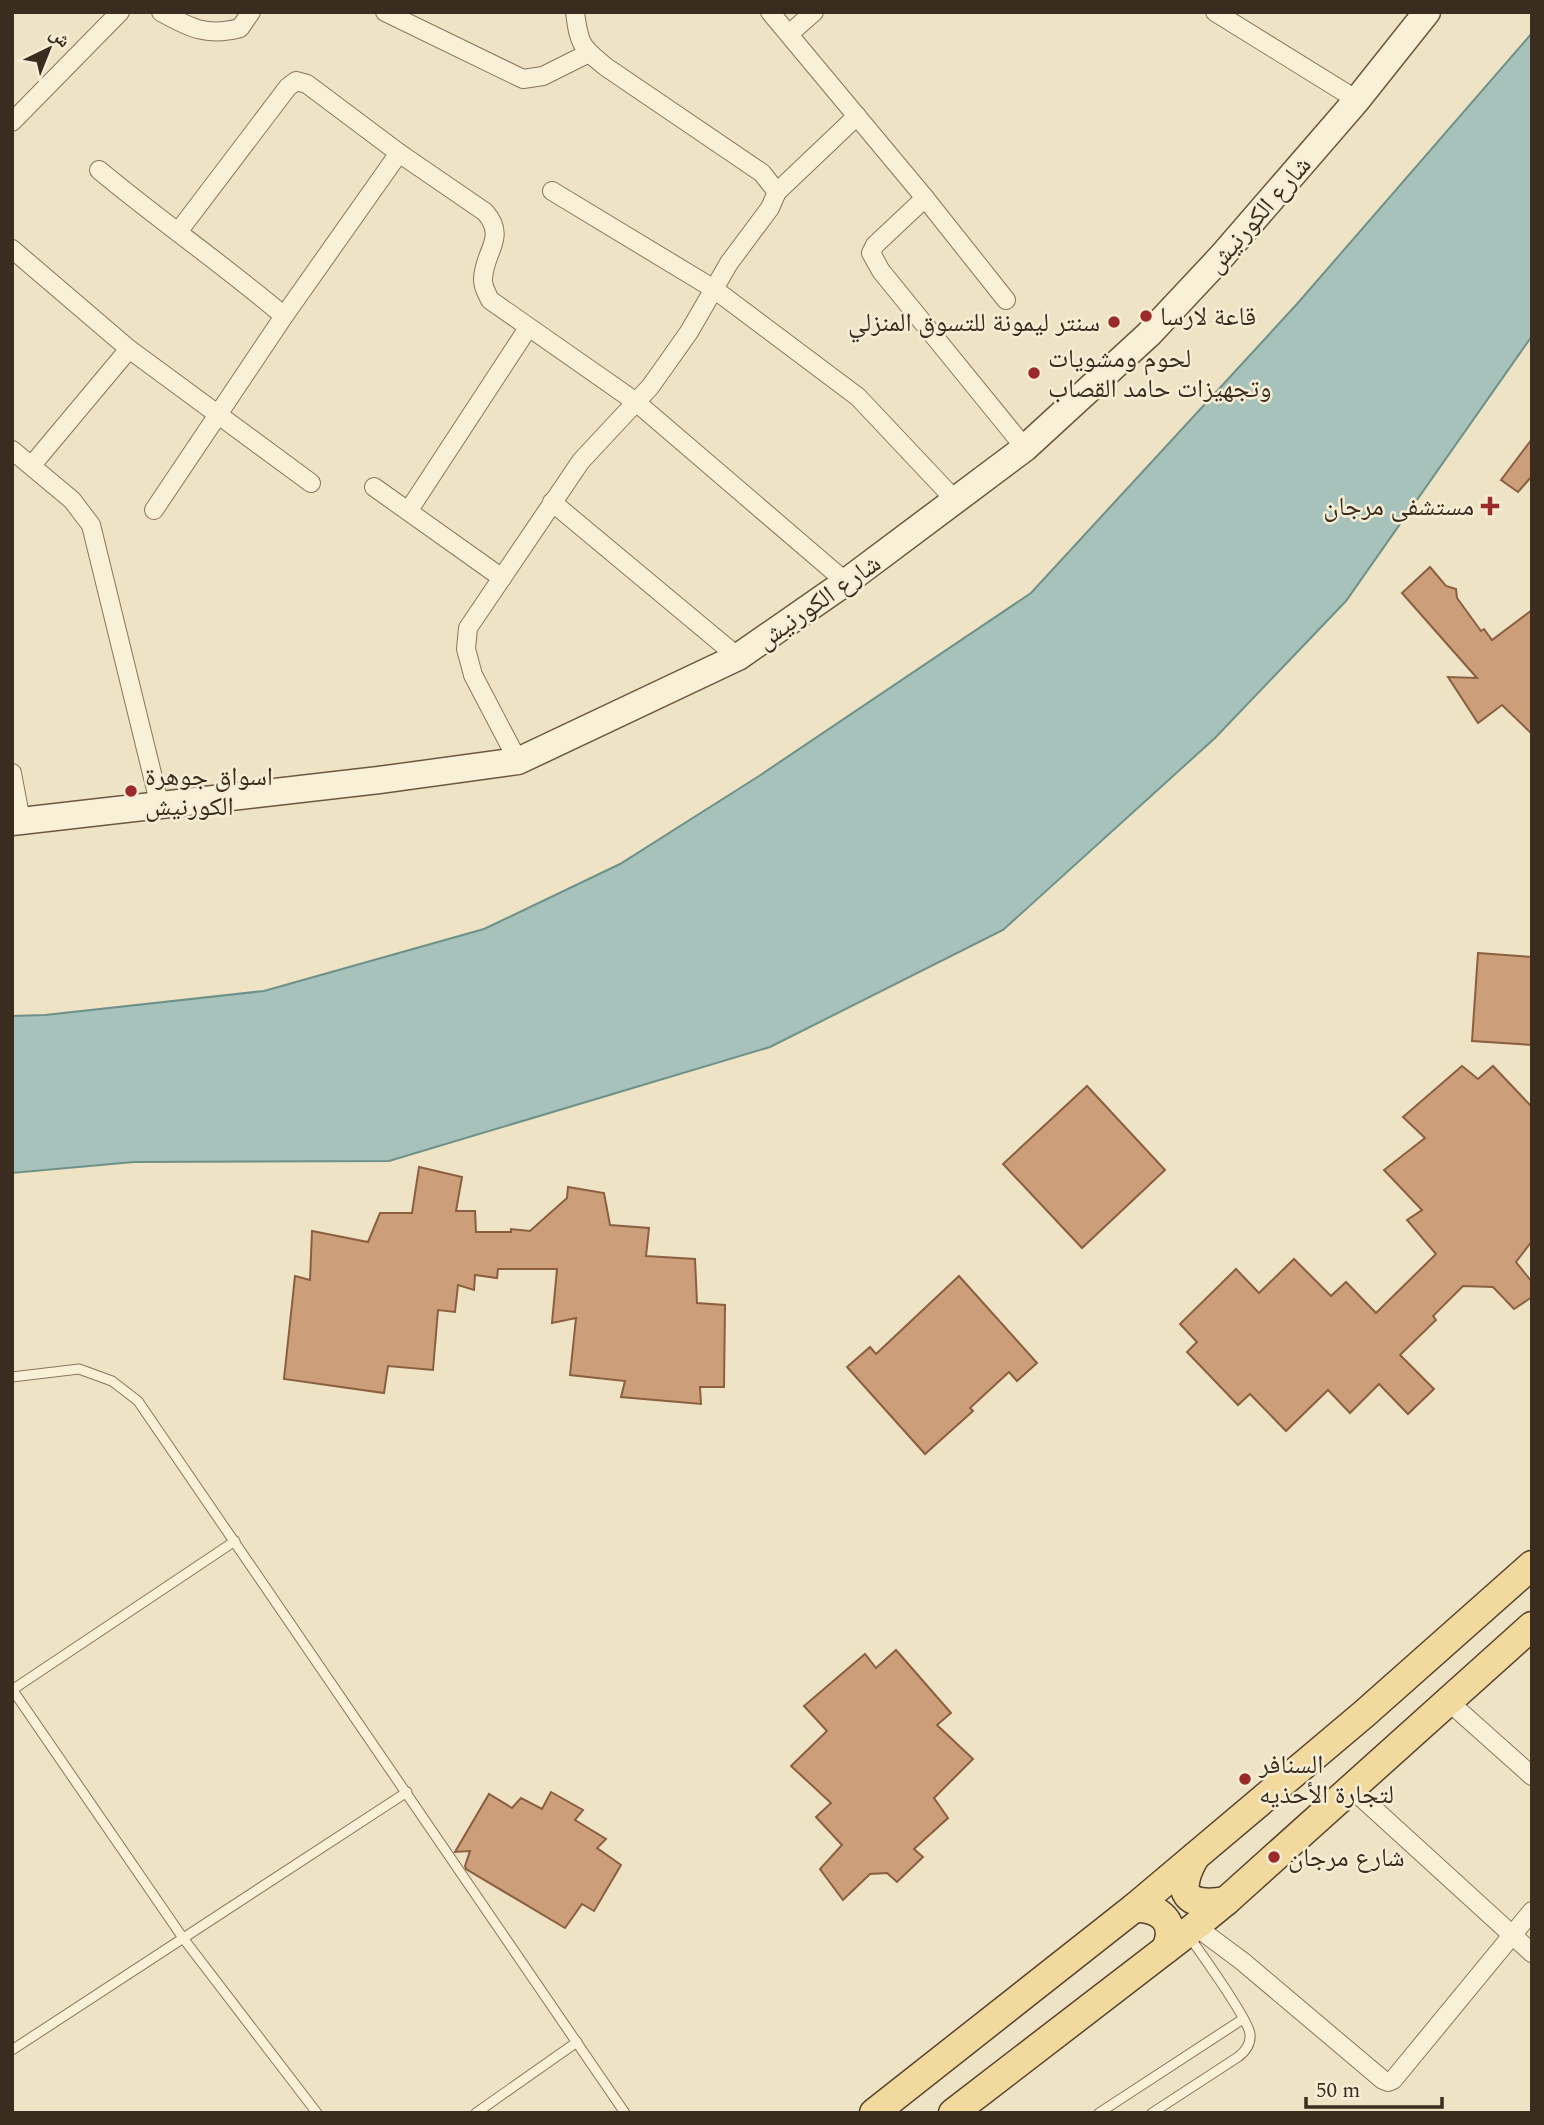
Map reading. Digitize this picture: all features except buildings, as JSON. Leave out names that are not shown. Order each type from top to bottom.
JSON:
[{"type":"main road","points":[[874,2113],[1134,1908],[1364,1714],[1532,1566]]},
{"type":"main road","points":[[953,2113],[1226,1900],[1532,1626]]},
{"type":"main road","points":[[1195,1857],[1186,1872],[1184,1885],[1189,1897],[1200,1904],[1226,1900]]},
{"type":"main road","points":[[1134,1908],[1154,1910],[1164,1917],[1170,1933],[1183,1936]]},
{"type":"street","points":[[12,122],[120,12]]},
{"type":"street","points":[[161,12],[181,24],[205,32],[227,32],[240,28],[251,12]]},
{"type":"street","points":[[385,12],[523,79],[543,76],[589,53]]},
{"type":"street","points":[[575,12],[578,37],[589,53],[762,173],[777,192]]},
{"type":"street","points":[[770,12],[1006,300]]},
{"type":"street","points":[[789,34],[814,12]]},
{"type":"street","points":[[1215,12],[1357,100]]},
{"type":"street","name":"شارع الكورنيش","points":[[17,821],[160,806],[518,761],[738,657],[846,582],[1025,449],[1149,334],[1222,256],[1357,100],[1427,12]]},
{"type":"street","points":[[178,232],[288,87],[296,81],[307,84],[399,153],[485,212],[494,222],[496,233],[482,277],[490,300],[636,402],[846,582]]},
{"type":"street","points":[[518,761],[472,676],[466,649],[468,628],[581,461],[650,387],[729,263],[770,208],[777,192],[857,116]]},
{"type":"street","points":[[154,510],[284,316],[399,153]]},
{"type":"street","points":[[99,170],[284,316]]},
{"type":"street","points":[[552,191],[714,289],[858,397],[956,501]]},
{"type":"street","points":[[925,198],[875,245],[871,253],[881,271],[1025,449]]},
{"type":"street","points":[[12,248],[129,349],[311,483]]},
{"type":"street","points":[[409,510],[528,328]]},
{"type":"street","points":[[32,465],[129,349]]},
{"type":"street","points":[[12,450],[72,500],[91,525],[160,806]]},
{"type":"street","points":[[374,487],[502,578]]},
{"type":"street","points":[[552,502],[738,657]]},
{"type":"street","points":[[12,773],[17,821]]},
{"type":"street","points":[[1448,1701],[1532,1776]]},
{"type":"street","points":[[1351,1788],[1532,1953]]},
{"type":"street","points":[[1183,1936],[1242,1961],[1388,2082],[1393,2080],[1532,1911]]},
{"type":"lane","points":[[12,1377],[79,1369],[111,1381],[138,1401],[625,2113]]},
{"type":"lane","points":[[235,1541],[12,1689],[183,1938],[317,2113]]},
{"type":"lane","points":[[12,2050],[407,1792]]},
{"type":"lane","points":[[1152,2113],[1243,2053],[1250,2035],[1243,2019],[1183,1936]]},
{"type":"lane","points":[[1099,2113],[1243,2019]]},
{"type":"lane","points":[[476,2113],[578,2042]]},
{"type":"water","points":[[1532,33],[1532,336],[1346,601],[1215,738],[1003,930],[770,1047],[389,1161],[134,1162],[12,1173],[12,1016],[45,1015],[264,991],[484,929],[620,864],[759,776],[1031,593],[1297,304]]},
{"type":"place","name":"قاعة لارسا","points":[[1146,316]]},
{"type":"place","name":"سنتر ليمونة للتسوق المنزلي","points":[[1114,322]]},
{"type":"place","name":"لحوم ومشويات وتجهيزات حامد القصاب","points":[[1034,373]]},
{"type":"place","name":"مستشفى مرجان","points":[[1490,506]]},
{"type":"place","name":"اسواق جوهرة الكورنيش","points":[[131,791]]},
{"type":"place","name":"السنافر لتجارة الأحذيه","points":[[1245,1779]]},
{"type":"place","name":"شارع مرجان","points":[[1274,1857]]}]
